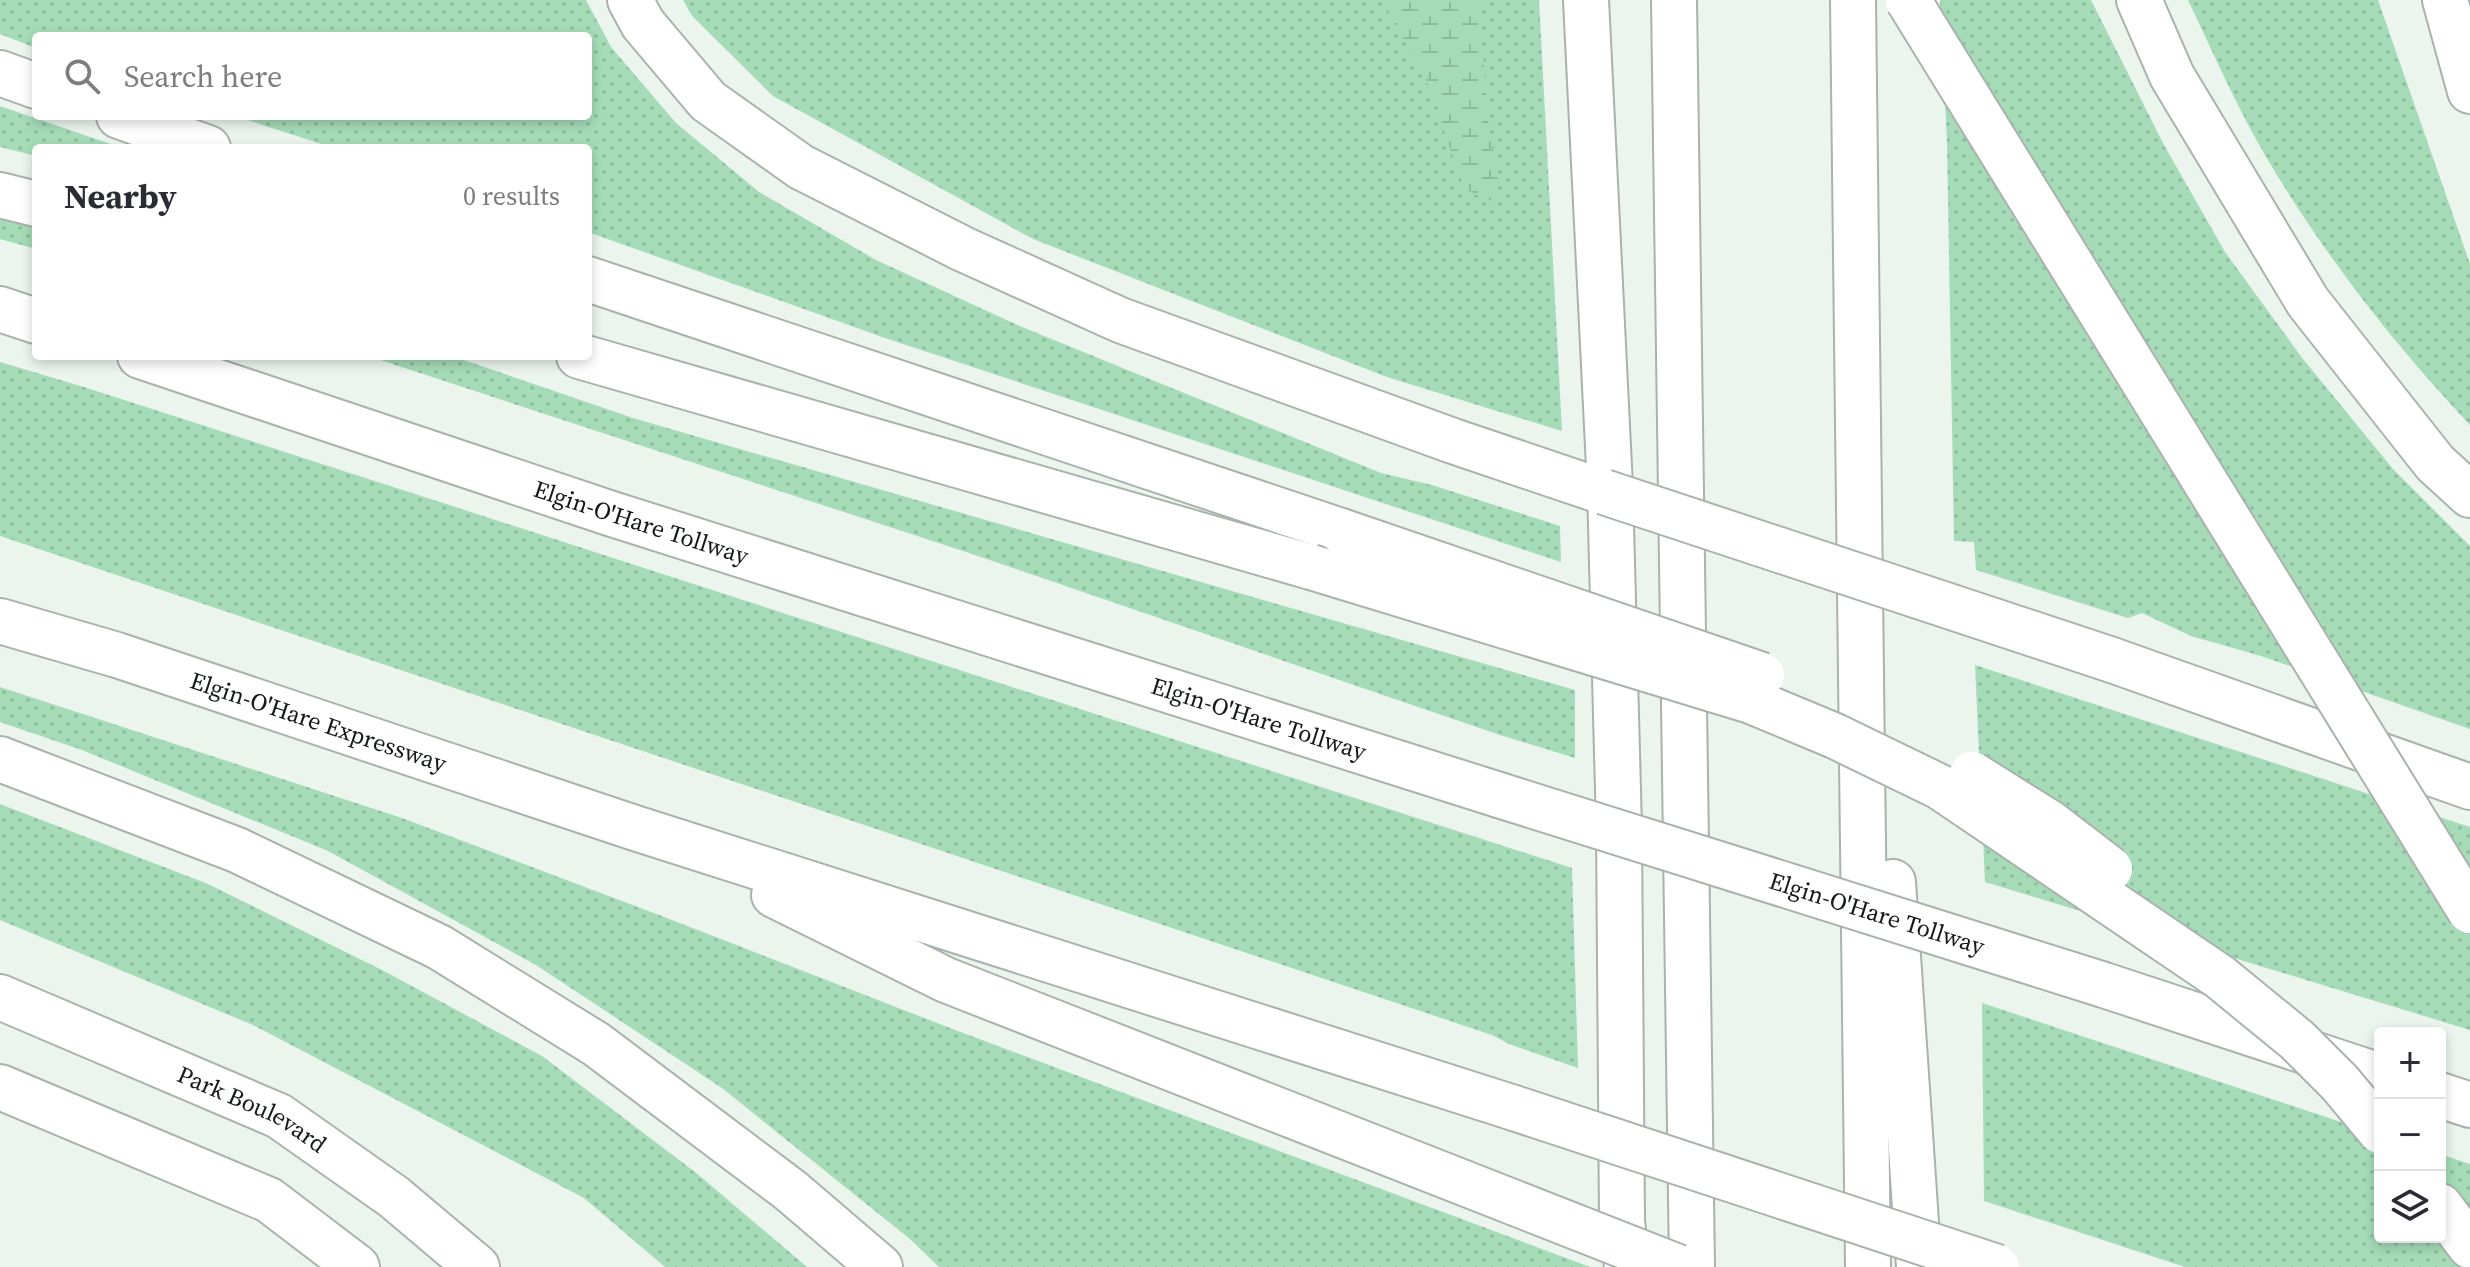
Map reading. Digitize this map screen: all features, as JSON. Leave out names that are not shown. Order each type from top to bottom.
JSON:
[{"type":"main road","points":[[630,0],[643,24],[708,101],[801,167],[963,249],[1120,320],[1453,441],[2112,660],[2470,787]]},
{"type":"main road","points":[[1586,0],[1610,487],[1619,828],[1622,1221],[1627,1267]]},
{"type":"main road","points":[[1674,0],[1692,1267]]},
{"type":"main road","points":[[1853,0],[1868,1267]]},
{"type":"main road","points":[[1908,0],[2470,911]]},
{"type":"main road","points":[[2139,0],[2172,76],[2308,302],[2435,463],[2470,495]]},
{"type":"main road","points":[[2445,0],[2470,91]]},
{"type":"main road","points":[[0,73],[32,85]]},
{"type":"main road","points":[[130,120],[197,144]]},
{"type":"main road","points":[[0,195],[32,203]]},
{"type":"main road","points":[[592,280],[1757,673],[1842,708],[1951,761],[2050,823],[2129,884],[2220,977]]},
{"type":"main road","points":[[0,309],[32,320]]},
{"type":"main road","points":[[1857,319],[1874,645],[1919,1267]]},
{"type":"main road","name":"Elgin-O'Hare Tollway","points":[[152,360],[612,514],[2104,985],[2374,1074]]},
{"type":"main road","points":[[592,360],[1311,567],[1751,701],[1835,736],[1940,787],[2220,977],[2297,1040],[2340,1083],[2374,1124]]},
{"type":"main road","name":"Elgin-O'Hare Expressway","points":[[0,621],[132,660],[635,828]]},
{"type":"main road","points":[[0,759],[237,850],[439,947],[596,1044],[790,1190],[880,1267]]},
{"type":"main road","points":[[635,828],[1511,1107],[1997,1267]]},
{"type":"main road","points":[[635,828],[946,980],[1678,1267]]},
{"type":"main road","name":"Park Boulevard","points":[[0,997],[279,1116],[394,1197],[477,1267]]},
{"type":"main road","points":[[0,1087],[269,1200],[357,1267]]},
{"type":"main road","points":[[2446,1097],[2470,1105]]},
{"type":"main road","points":[[2446,1214],[2470,1246]]},
{"type":"green space","points":[[0,0],[586,0],[611,47],[676,123],[759,192],[876,260],[1022,327],[1381,473],[1432,485],[1560,526],[1561,562],[885,338],[592,233],[592,144],[322,144],[247,120],[592,120],[592,32],[32,32],[32,46],[0,34]]},
{"type":"green space","points":[[683,0],[1539,0],[1562,431],[1387,377],[1033,239],[773,96],[692,16]]},
{"type":"green space","points":[[1382,0],[1479,0],[1489,131],[1499,185],[1497,199],[1488,201],[1464,188],[1426,80]]},
{"type":"green space","points":[[1940,0],[2091,0],[2164,145],[2225,252],[2303,359],[2393,469],[2470,546],[2470,729],[2261,656],[2191,636],[2142,613],[2128,618],[1976,570],[1974,542],[1954,541],[1947,142]]},
{"type":"green space","points":[[2188,0],[2378,0],[2470,264],[2470,425],[2380,322],[2299,210],[2252,132]]},
{"type":"green space","points":[[0,106],[32,117],[32,120],[41,120],[110,144],[32,144],[32,155],[0,147]]},
{"type":"green space","points":[[0,218],[32,226],[32,248],[0,239]]},
{"type":"green space","points":[[380,360],[464,360],[636,419],[1575,690],[1575,758],[1497,734],[969,553]]},
{"type":"green space","points":[[0,362],[1572,868],[1578,1068],[1492,1035],[0,536]]},
{"type":"green space","points":[[1975,665],[2470,827],[2470,1030],[1985,882]]},
{"type":"green space","points":[[0,687],[402,818],[950,1028],[1590,1267],[939,1267],[910,1239],[722,1088],[536,965],[328,851],[82,750],[0,722]]},
{"type":"green space","points":[[0,804],[208,884],[382,970],[542,1056],[695,1172],[807,1267],[665,1267],[584,1198],[253,1025],[0,920]]},
{"type":"green space","points":[[1982,1003],[2374,1133],[2374,1243],[2446,1243],[2446,1156],[2470,1164],[2470,1267],[2185,1267],[1984,1201]]}]
